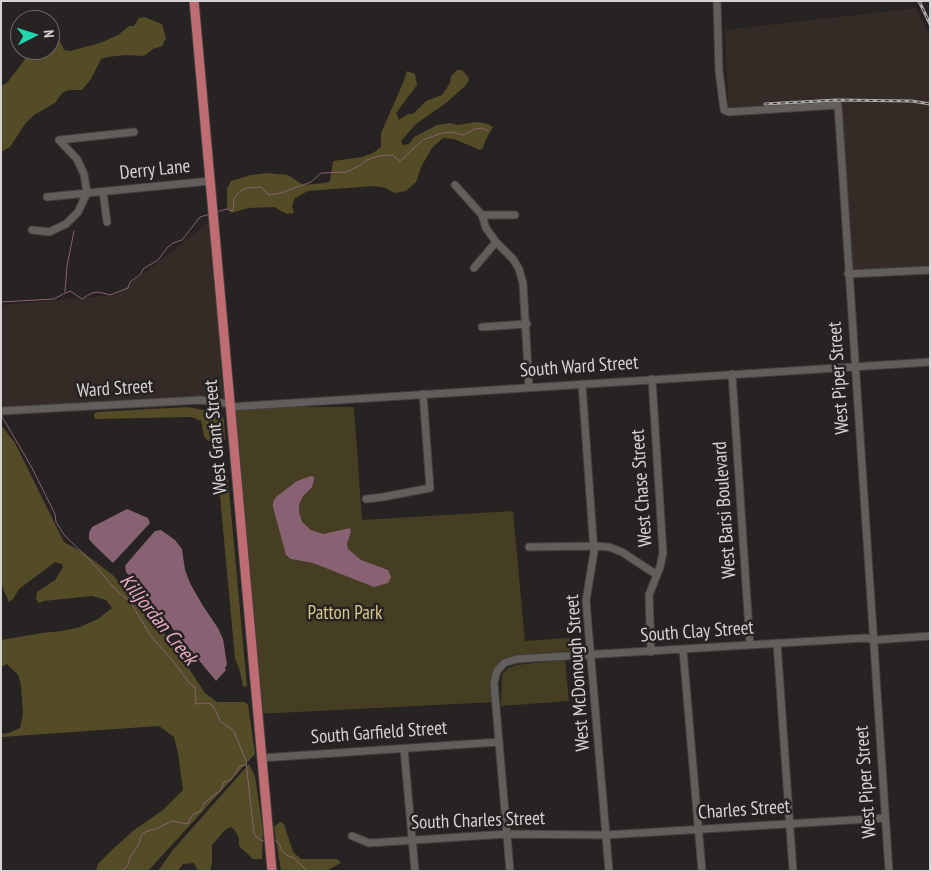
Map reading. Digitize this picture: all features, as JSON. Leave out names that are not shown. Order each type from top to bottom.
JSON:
[{"type":"main road","name":"West Grant Street","points":[[194,1],[272,871]]},
{"type":"street","name":"West Piper Street","points":[[716,1],[719,71],[724,110],[729,112],[838,105],[889,871]]},
{"type":"street","points":[[32,230],[49,232],[66,224],[78,212],[87,193],[84,174],[77,159],[59,140],[134,132]]},
{"type":"street","name":"Derry Lane","points":[[47,197],[210,181]]},
{"type":"street","points":[[455,185],[482,215],[486,228],[496,242],[513,259],[519,269],[523,284],[527,324],[529,387]]},
{"type":"street","name":"Derry Lane","points":[[103,192],[106,222]]},
{"type":"street","points":[[482,215],[515,215]]},
{"type":"street","points":[[474,268],[496,242]]},
{"type":"street","points":[[848,274],[930,270]]},
{"type":"street","points":[[482,327],[527,324]]},
{"type":"street","name":"South Ward Street","points":[[230,405],[930,362]]},
{"type":"street","name":"West Barsi Boulevard","points":[[732,374],[750,645]]},
{"type":"street","name":"West Chase Street","points":[[651,652],[649,595],[663,553],[652,379]]},
{"type":"street","name":"West McDonough Street","points":[[582,384],[594,546],[594,558],[586,601],[609,871]]},
{"type":"street","points":[[366,499],[430,488],[423,394]]},
{"type":"street","name":"Ward Street","points":[[1,411],[201,400],[230,405]]},
{"type":"street","points":[[529,547],[594,546],[616,549],[657,575]]},
{"type":"street","name":"South Clay Street","points":[[510,871],[494,683],[499,668],[507,662],[517,659],[777,643],[930,636]]},
{"type":"street","points":[[777,643],[793,871]]},
{"type":"street","points":[[683,650],[702,871]]},
{"type":"street","name":"South Garfield Street","points":[[262,758],[499,742]]},
{"type":"street","points":[[404,749],[415,871]]},
{"type":"street","name":"Charles Street","points":[[606,835],[885,818]]},
{"type":"street","name":"South Charles Street","points":[[352,836],[369,843],[506,834],[606,835]]},
{"type":"shaded area","points":[[916,8],[930,37],[930,270],[848,274],[842,105],[729,112],[725,30]]},
{"type":"shaded area","points":[[144,17],[162,24],[166,38],[162,46],[153,49],[144,56],[125,55],[101,59],[91,79],[82,90],[69,90],[62,93],[55,103],[34,115],[25,124],[10,147],[1,152],[1,86],[7,83],[24,60],[60,60],[60,41],[64,50],[70,51],[100,43],[118,35],[129,26],[134,26],[139,18]]},
{"type":"shaded area","points":[[457,70],[462,70],[468,77],[469,80],[465,86],[446,103],[416,124],[401,141],[403,145],[409,144],[414,137],[437,125],[477,122],[493,127],[483,148],[480,150],[454,139],[443,138],[432,148],[421,167],[416,182],[406,191],[394,193],[386,188],[373,186],[308,191],[295,198],[292,206],[294,213],[287,214],[274,207],[248,208],[232,213],[227,209],[227,189],[231,181],[251,175],[267,173],[288,175],[303,185],[330,181],[333,161],[362,157],[373,153],[381,147],[381,133],[407,71],[415,74],[417,85],[396,113],[399,120],[408,114],[413,114],[426,101],[442,95],[450,83],[451,76]]},
{"type":"shaded area","points":[[214,218],[230,404],[209,402],[1,411],[1,305],[116,295]]},
{"type":"shaded area","points":[[188,407],[221,415],[224,420],[225,439],[222,442],[208,441],[204,436],[201,421],[191,417],[95,419],[94,414],[97,412]]},
{"type":"shaded area","points":[[1,425],[15,443],[64,542],[84,553],[114,576],[149,620],[168,637],[205,693],[217,702],[244,702],[248,704],[255,754],[148,871],[96,871],[98,864],[115,847],[134,830],[163,810],[183,790],[174,737],[159,726],[1,737],[1,734],[20,728],[23,714],[21,685],[18,675],[7,664],[1,667],[1,640],[80,627],[98,619],[112,608],[106,600],[92,596],[39,603],[36,599],[37,592],[55,580],[63,567],[62,564],[55,562],[19,589],[9,602],[3,589],[1,578]]},
{"type":"shaded area","points":[[311,476],[314,477],[312,487],[303,496],[299,505],[302,522],[311,530],[323,534],[350,528],[348,549],[361,560],[388,570],[391,577],[388,583],[374,587],[313,563],[291,559],[286,555],[273,502],[276,497],[297,481]]},
{"type":"shaded area","points":[[221,479],[228,479],[247,687],[243,686],[235,659],[219,485]]},
{"type":"shaded area","points":[[127,509],[148,518],[150,523],[113,563],[92,543],[89,539],[89,533],[92,527]]},
{"type":"shaded area","points":[[161,530],[175,540],[182,549],[185,570],[190,583],[223,639],[227,664],[226,670],[216,681],[126,572],[125,566],[128,562],[155,531]]},
{"type":"shaded area","points":[[249,764],[255,776],[263,831],[262,859],[253,859],[239,846],[239,838],[234,829],[230,827],[212,845],[210,871],[198,871],[194,863],[183,864],[178,871],[158,871],[172,851]]},
{"type":"shaded area","points":[[280,822],[284,824],[293,852],[301,859],[337,859],[341,863],[326,871],[281,871],[274,827]]},
{"type":"green space","name":"Patton Park","points":[[230,407],[354,407],[362,520],[513,511],[525,641],[582,637],[583,650],[518,655],[516,659],[496,673],[496,702],[257,714]]},
{"type":"green space","points":[[565,660],[569,701],[501,706],[502,674],[507,669],[516,665]]},
{"type":"waterway","points":[[216,212],[227,209],[232,211],[234,199],[238,193],[246,188],[261,187],[269,195],[281,193],[311,182],[321,173],[346,172],[378,156],[392,155],[400,161],[423,140],[442,133],[452,132],[463,135],[482,128],[488,131]]},
{"type":"waterway","points":[[64,294],[70,291],[82,299],[92,293],[99,292],[110,295],[128,288],[130,282],[140,275],[143,269],[158,260],[173,243],[182,240],[200,217],[210,214]]},
{"type":"waterway","points":[[65,292],[67,266],[74,231]]},
{"type":"waterway","points":[[1,302],[54,299],[63,294]]},
{"type":"waterway","name":"Killjordan Creek","points":[[1,415],[31,466],[55,514],[56,522],[65,536],[90,560],[116,590],[131,603],[151,636],[190,684],[195,687],[196,704],[211,704],[220,721],[234,731],[246,761],[254,834],[264,841]]},
{"type":"waterway","points":[[122,871],[128,865],[130,857],[145,832],[172,821],[188,824],[192,815],[201,811],[204,803],[221,790],[224,782],[231,780],[240,766],[246,765]]},
{"type":"waterway","name":"Killjordan Creek","points":[[273,839],[279,843],[282,851],[288,856],[293,857],[307,871]]},
{"type":"railway","points":[[919,1],[930,24]]},
{"type":"railway","points":[[765,104],[837,100],[912,101],[930,104]]}]
